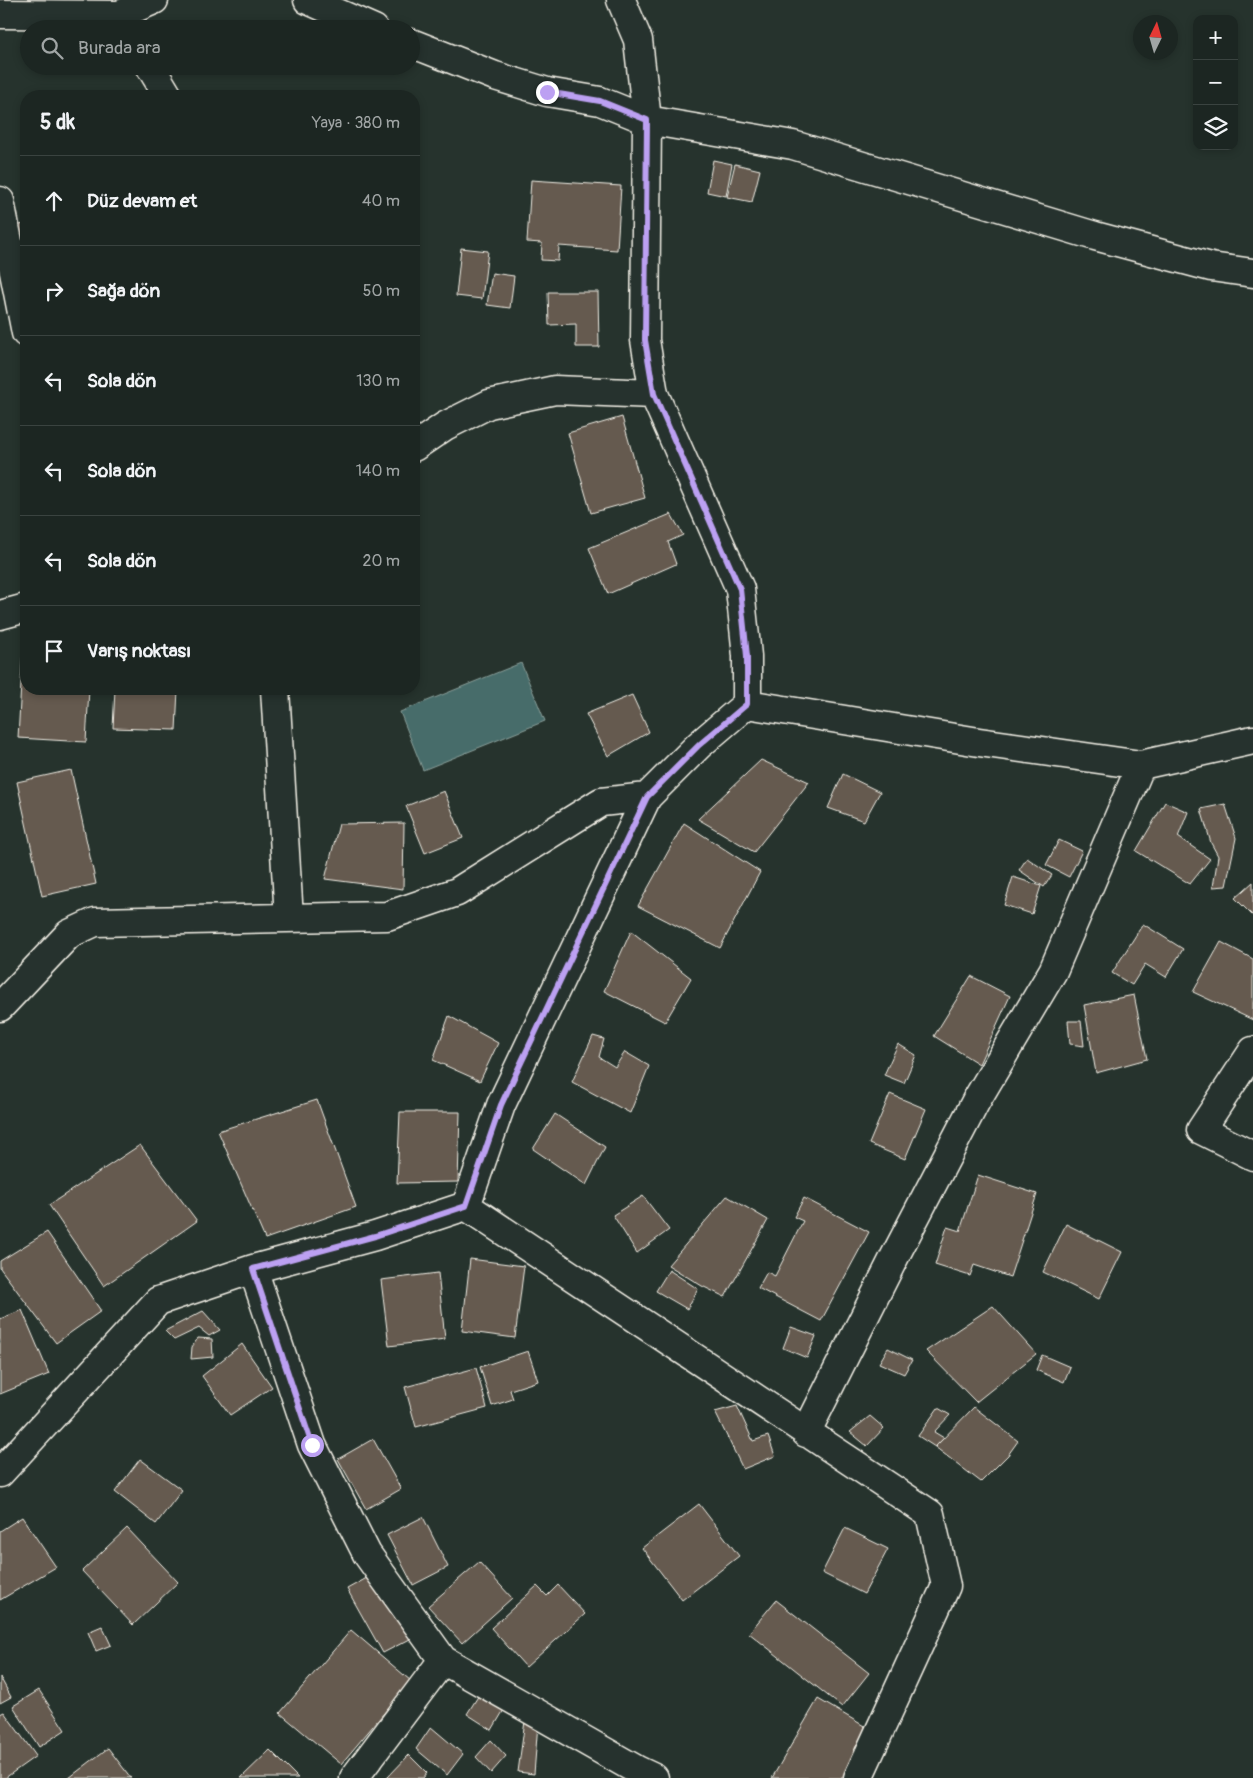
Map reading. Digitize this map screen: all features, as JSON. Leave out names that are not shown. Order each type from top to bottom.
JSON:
[{"type":"street","points":[[126,20],[154,0]]},
{"type":"street","points":[[308,0],[354,20]]},
{"type":"street","points":[[466,1206],[501,1105],[647,797],[699,745],[747,704],[747,656],[740,589],[654,394],[645,340],[647,120],[638,40],[621,0]]},
{"type":"street","points":[[0,14],[92,20]]},
{"type":"street","points":[[420,47],[495,76],[547,92],[600,101],[647,120],[792,145],[1095,236],[1211,267],[1253,273]]},
{"type":"street","points":[[155,75],[164,90]]},
{"type":"street","points":[[0,201],[20,302]]},
{"type":"street","points":[[420,443],[445,426],[489,404],[555,390],[654,394]]},
{"type":"street","points":[[0,614],[20,609]]},
{"type":"street","points":[[275,695],[289,918]]},
{"type":"street","points":[[747,704],[979,742],[1141,765],[1253,740]]},
{"type":"street","points":[[806,1433],[976,1101],[1053,971],[1141,765]]},
{"type":"street","points":[[0,1006],[69,934],[95,922],[387,916],[457,892],[601,802],[647,797]]},
{"type":"street","points":[[1253,1051],[1201,1130],[1253,1156]]},
{"type":"street","points":[[466,1206],[930,1514],[946,1586],[858,1778]]},
{"type":"street","points":[[0,1473],[158,1301],[253,1269],[375,1236],[466,1206]]},
{"type":"street","points":[[253,1269],[312,1445],[367,1554],[443,1660],[641,1776]]},
{"type":"street","points":[[354,1778],[443,1660]]},
{"type":"water","points":[[521,663],[545,721],[423,770],[400,712]]},
{"type":"building","points":[[713,160],[732,164],[726,196],[707,192]]},
{"type":"building","points":[[735,164],[760,170],[752,202],[727,197]]},
{"type":"building","points":[[531,180],[621,186],[617,250],[559,246],[558,261],[541,260],[542,243],[527,242]]},
{"type":"building","points":[[20,225],[20,256],[12,226]]},
{"type":"building","points":[[461,248],[488,251],[482,299],[456,296]]},
{"type":"building","points":[[492,273],[514,276],[510,308],[487,305]]},
{"type":"building","points":[[548,292],[598,292],[599,347],[576,347],[576,324],[549,325]]},
{"type":"building","points":[[622,417],[645,498],[591,513],[568,433]]},
{"type":"building","points":[[671,514],[683,535],[668,542],[676,564],[608,594],[589,548]]},
{"type":"building","points":[[20,695],[89,695],[86,742],[18,738]]},
{"type":"building","points":[[115,695],[178,695],[176,730],[113,728]]},
{"type":"building","points":[[632,695],[649,732],[608,756],[586,714]]},
{"type":"building","points":[[761,760],[809,782],[754,852],[698,819]]},
{"type":"building","points":[[71,770],[96,884],[42,896],[17,782]]},
{"type":"building","points":[[843,774],[880,792],[864,821],[828,808]]},
{"type":"building","points":[[444,791],[463,838],[425,853],[406,806]]},
{"type":"building","points":[[1165,802],[1188,812],[1178,837],[1210,859],[1190,884],[1136,851]]},
{"type":"building","points":[[1225,804],[1236,838],[1226,886],[1213,887],[1218,856],[1211,843],[1201,809]]},
{"type":"building","points":[[404,823],[403,889],[325,879],[339,824]]},
{"type":"building","points":[[684,823],[760,872],[720,948],[638,906]]},
{"type":"building","points":[[1059,840],[1082,851],[1069,877],[1046,865]]},
{"type":"building","points":[[1027,858],[1052,875],[1044,887],[1019,870]]},
{"type":"building","points":[[1013,877],[1041,886],[1032,914],[1004,905]]},
{"type":"building","points":[[1253,882],[1253,916],[1235,898]]},
{"type":"building","points":[[1143,924],[1183,949],[1166,977],[1145,964],[1132,985],[1112,973]]},
{"type":"building","points":[[631,931],[691,978],[665,1022],[604,991]]},
{"type":"building","points":[[1221,942],[1253,959],[1253,1020],[1193,992]]},
{"type":"building","points":[[971,976],[1010,996],[979,1064],[934,1036]]},
{"type":"building","points":[[1134,995],[1147,1059],[1096,1073],[1084,1005]]},
{"type":"building","points":[[449,1016],[498,1043],[480,1081],[433,1060]]},
{"type":"building","points":[[1068,1021],[1081,1021],[1084,1046],[1070,1044]]},
{"type":"building","points":[[593,1036],[604,1039],[599,1057],[615,1067],[625,1052],[649,1066],[630,1113],[572,1082]]},
{"type":"building","points":[[898,1044],[916,1055],[904,1083],[884,1075]]},
{"type":"building","points":[[890,1094],[926,1109],[905,1159],[869,1144]]},
{"type":"building","points":[[317,1100],[356,1207],[265,1239],[218,1131]]},
{"type":"building","points":[[400,1112],[460,1112],[458,1182],[397,1183]]},
{"type":"building","points":[[555,1114],[605,1147],[586,1185],[533,1149]]},
{"type":"building","points":[[140,1145],[197,1221],[104,1286],[49,1205]]},
{"type":"building","points":[[978,1175],[1037,1194],[1010,1277],[974,1265],[970,1276],[935,1265],[947,1227],[960,1231]]},
{"type":"building","points":[[643,1196],[669,1230],[637,1253],[613,1215]]},
{"type":"building","points":[[727,1196],[768,1220],[725,1297],[702,1286],[668,1265]]},
{"type":"building","points":[[804,1198],[869,1232],[821,1321],[758,1288],[767,1272],[775,1276],[803,1221],[794,1217]]},
{"type":"building","points":[[1066,1224],[1122,1252],[1099,1299],[1043,1272]]},
{"type":"building","points":[[47,1232],[101,1311],[56,1343],[0,1268],[0,1261]]},
{"type":"building","points":[[470,1259],[524,1266],[515,1338],[462,1331]]},
{"type":"building","points":[[669,1270],[698,1289],[687,1309],[656,1291]]},
{"type":"building","points":[[438,1273],[445,1339],[389,1346],[381,1280]]},
{"type":"building","points":[[993,1306],[1036,1354],[976,1402],[926,1351]]},
{"type":"building","points":[[22,1310],[49,1374],[0,1394],[0,1319]]},
{"type":"building","points":[[203,1311],[220,1330],[209,1336],[199,1328],[174,1340],[165,1331]]},
{"type":"building","points":[[791,1327],[816,1336],[807,1358],[783,1348]]},
{"type":"building","points":[[198,1338],[212,1339],[213,1357],[191,1359],[192,1347]]},
{"type":"building","points":[[242,1344],[272,1387],[230,1415],[202,1376]]},
{"type":"building","points":[[888,1348],[912,1360],[904,1374],[879,1363]]},
{"type":"building","points":[[528,1351],[538,1381],[510,1390],[513,1399],[492,1406],[480,1367]]},
{"type":"building","points":[[1042,1355],[1070,1367],[1064,1382],[1036,1370]]},
{"type":"building","points":[[476,1368],[487,1408],[416,1427],[405,1387]]},
{"type":"building","points":[[737,1406],[753,1441],[768,1436],[775,1456],[743,1469],[715,1412]]},
{"type":"building","points":[[974,1407],[1018,1441],[1008,1455],[981,1482],[935,1447]]},
{"type":"building","points":[[938,1408],[950,1415],[934,1432],[944,1438],[935,1447],[918,1436]]},
{"type":"building","points":[[870,1416],[884,1428],[867,1446],[850,1432]]},
{"type":"building","points":[[373,1439],[401,1489],[366,1509],[338,1459]]},
{"type":"building","points":[[140,1459],[182,1490],[156,1524],[115,1492]]},
{"type":"building","points":[[699,1504],[739,1556],[682,1600],[642,1548]]},
{"type":"building","points":[[22,1517],[56,1567],[0,1600],[0,1531]]},
{"type":"building","points":[[423,1517],[448,1567],[413,1585],[387,1535]]},
{"type":"building","points":[[127,1528],[178,1582],[133,1625],[82,1571]]},
{"type":"building","points":[[845,1528],[888,1549],[864,1594],[822,1573]]},
{"type":"building","points":[[479,1562],[512,1598],[462,1643],[428,1606]]},
{"type":"building","points":[[374,1574],[410,1639],[383,1653],[347,1589]]},
{"type":"building","points":[[558,1585],[585,1614],[526,1667],[491,1628],[537,1586],[547,1596]]},
{"type":"building","points":[[776,1600],[869,1673],[842,1707],[749,1633]]},
{"type":"building","points":[[102,1626],[111,1645],[96,1651],[88,1632]]},
{"type":"building","points":[[351,1630],[411,1681],[341,1764],[280,1713]]},
{"type":"building","points":[[0,1677],[11,1697],[0,1703]]},
{"type":"building","points":[[484,1687],[508,1703],[492,1730],[467,1714]]},
{"type":"building","points":[[39,1690],[65,1730],[39,1747],[13,1706]]},
{"type":"building","points":[[818,1699],[871,1730],[843,1778],[772,1778]]},
{"type":"building","points":[[4,1712],[36,1756],[5,1778],[0,1778],[0,1714]]},
{"type":"building","points":[[525,1721],[538,1723],[534,1774],[518,1772]]},
{"type":"building","points":[[431,1727],[463,1754],[447,1775],[416,1749]]},
{"type":"building","points":[[491,1740],[506,1756],[491,1773],[476,1757]]},
{"type":"building","points":[[108,1748],[131,1778],[69,1778]]},
{"type":"building","points":[[270,1750],[298,1778],[241,1778]]},
{"type":"building","points":[[409,1755],[427,1773],[423,1778],[387,1778]]},
{"type":"route","points":[[312,1445],[253,1269],[375,1236],[466,1206],[501,1105],[647,797],[699,745],[747,704],[747,656],[740,589],[654,394],[645,340],[647,120],[600,101],[547,92]]}]
